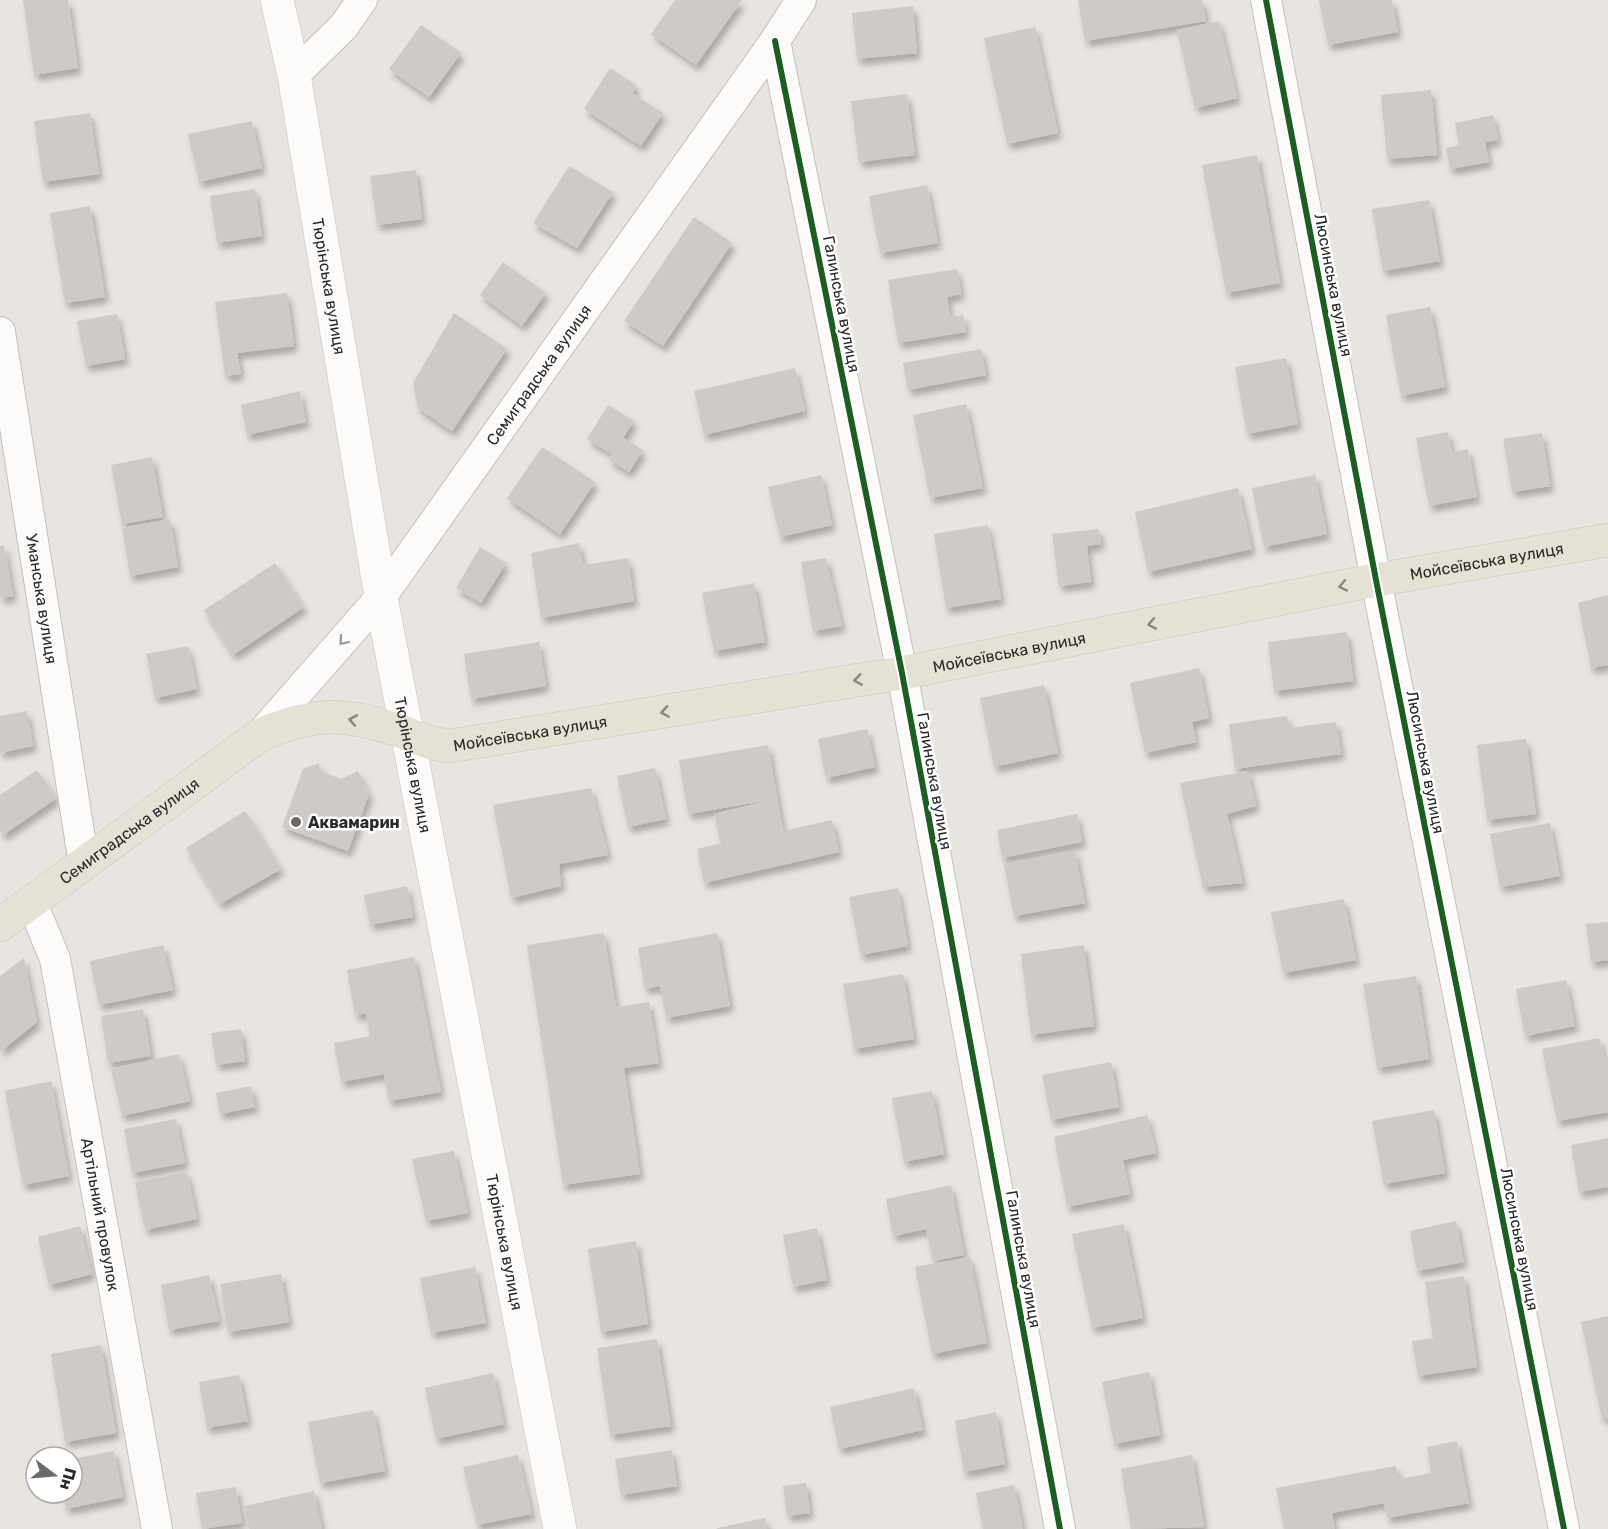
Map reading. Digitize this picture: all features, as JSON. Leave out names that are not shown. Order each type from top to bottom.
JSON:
[{"type":"main road","name":"Тюрінська вулиця","points":[[277,0],[294,75],[381,597],[410,735],[560,1529]]},
{"type":"main road","name":"Мойсеївська вулиця","points":[[410,735],[439,746],[450,746],[902,673],[1376,579],[1608,540]]},
{"type":"main road","name":"Семиградська вулиця","points":[[0,925],[260,735],[301,719],[320,716],[375,724],[410,735]]},
{"type":"street","points":[[294,75],[345,26],[362,0]]},
{"type":"street","name":"Семиградська вулиця","points":[[260,735],[381,597],[801,0]]},
{"type":"street","name":"Люсинська вулиця","points":[[1266,0],[1376,579],[1564,1529]]},
{"type":"street","name":"Галинська вулиця","points":[[775,40],[902,673],[1060,1529]]},
{"type":"street","name":"Уманська вулиця","points":[[0,332],[84,864]]},
{"type":"street","name":"Артільний провулок","points":[[32,903],[55,959],[158,1529]]},
{"type":"building","points":[[23,0],[68,0],[78,68],[34,75]]},
{"type":"building","points":[[675,0],[742,0],[696,65],[651,34]]},
{"type":"building","points":[[1078,0],[1202,0],[1206,21],[1085,41]]},
{"type":"building","points":[[1319,0],[1392,0],[1398,32],[1328,45]]},
{"type":"building","points":[[913,6],[917,53],[857,59],[852,13]]},
{"type":"building","points":[[1219,21],[1237,98],[1195,108],[1177,30]]},
{"type":"building","points":[[421,25],[461,53],[429,97],[389,69]]},
{"type":"building","points":[[1035,27],[1058,133],[1007,144],[984,38]]},
{"type":"building","points":[[610,68],[637,86],[632,93],[663,113],[641,146],[584,109]]},
{"type":"building","points":[[1431,90],[1437,155],[1387,159],[1381,95]]},
{"type":"building","points":[[907,94],[915,155],[859,162],[851,101]]},
{"type":"building","points":[[90,113],[99,174],[43,182],[34,121]]},
{"type":"building","points":[[1493,115],[1498,140],[1485,142],[1489,162],[1450,169],[1446,148],[1459,145],[1455,123]]},
{"type":"building","points":[[252,121],[262,168],[199,182],[188,134]]},
{"type":"building","points":[[1257,155],[1280,283],[1226,293],[1202,165]]},
{"type":"building","points":[[569,166],[613,192],[577,248],[533,223]]},
{"type":"building","points":[[416,170],[422,219],[377,225],[370,176]]},
{"type":"building","points":[[927,185],[938,243],[880,253],[869,196]]},
{"type":"building","points":[[255,189],[262,236],[217,243],[210,196]]},
{"type":"building","points":[[1429,200],[1440,261],[1383,271],[1372,209]]},
{"type":"building","points":[[90,206],[105,297],[65,303],[50,213]]},
{"type":"building","points":[[694,217],[732,243],[663,346],[624,321]]},
{"type":"building","points":[[503,262],[546,293],[522,326],[480,295]]},
{"type":"building","points":[[957,269],[961,294],[947,297],[950,317],[963,315],[966,332],[898,343],[888,280]]},
{"type":"building","points":[[287,293],[294,346],[237,353],[241,374],[225,376],[215,302]]},
{"type":"building","points":[[1430,307],[1445,387],[1401,396],[1386,315]]},
{"type":"building","points":[[454,313],[507,349],[452,431],[418,408],[413,383]]},
{"type":"building","points":[[117,314],[125,359],[86,366],[77,321]]},
{"type":"building","points":[[981,349],[986,375],[908,390],[903,363]]},
{"type":"building","points":[[1286,358],[1298,424],[1247,434],[1235,367]]},
{"type":"building","points":[[795,368],[805,411],[704,435],[694,391]]},
{"type":"building","points":[[300,391],[306,422],[247,435],[241,405]]},
{"type":"building","points":[[966,404],[983,488],[930,498],[913,415]]},
{"type":"building","points":[[608,405],[634,421],[623,438],[643,450],[629,472],[609,460],[612,454],[587,439]]},
{"type":"building","points":[[1448,432],[1452,452],[1468,449],[1477,497],[1429,506],[1416,438]]},
{"type":"building","points":[[1542,433],[1550,486],[1512,492],[1503,439]]},
{"type":"building","points":[[542,447],[595,482],[560,534],[507,498]]},
{"type":"building","points":[[152,457],[163,517],[122,524],[111,465]]},
{"type":"building","points":[[821,475],[832,525],[780,537],[768,487]]},
{"type":"building","points":[[1315,475],[1327,534],[1264,547],[1252,488]]},
{"type":"building","points":[[1238,488],[1252,549],[1148,572],[1135,512]]},
{"type":"building","points":[[170,519],[178,567],[130,576],[122,528]]},
{"type":"building","points":[[988,525],[1001,599],[946,608],[934,534]]},
{"type":"building","points":[[1099,529],[1101,544],[1087,546],[1091,582],[1059,586],[1052,534]]},
{"type":"building","points":[[579,543],[583,565],[628,558],[634,601],[541,618],[531,553]]},
{"type":"building","points":[[4,545],[13,596],[0,598],[0,546]]},
{"type":"building","points":[[480,547],[506,563],[481,603],[456,588]]},
{"type":"building","points":[[826,558],[842,626],[813,631],[801,562]]},
{"type":"building","points":[[275,563],[304,607],[233,655],[204,610]]},
{"type":"building","points":[[754,583],[765,642],[714,651],[702,593]]},
{"type":"building","points":[[1608,595],[1608,665],[1591,668],[1578,603]]},
{"type":"building","points":[[1347,632],[1353,681],[1274,691],[1268,642]]},
{"type":"building","points":[[539,642],[546,686],[471,699],[464,654]]},
{"type":"building","points":[[188,646],[197,689],[155,698],[146,654]]},
{"type":"building","points":[[1199,668],[1209,718],[1192,722],[1196,742],[1145,753],[1130,683]]},
{"type":"building","points":[[1044,685],[1058,753],[994,767],[980,698]]},
{"type":"building","points":[[27,711],[33,746],[0,753],[0,716]]},
{"type":"building","points":[[1287,716],[1289,728],[1336,722],[1341,754],[1235,769],[1229,724]]},
{"type":"building","points":[[867,729],[875,767],[826,778],[818,739]]},
{"type":"building","points":[[1526,739],[1536,814],[1487,820],[1477,745]]},
{"type":"building","points":[[768,745],[783,831],[832,820],[839,852],[704,883],[697,849],[721,843],[714,814],[770,800],[688,814],[679,760]]},
{"type":"building","points":[[319,763],[320,771],[341,779],[358,771],[369,794],[348,851],[282,827],[303,769]]},
{"type":"building","points":[[655,768],[666,819],[628,827],[617,776]]},
{"type":"building","points":[[37,770],[57,798],[3,835],[0,830],[0,795]]},
{"type":"building","points":[[1248,771],[1256,806],[1227,814],[1243,883],[1203,887],[1180,783]]},
{"type":"building","points":[[591,788],[608,855],[559,864],[561,886],[511,898],[493,805]]},
{"type":"building","points":[[245,811],[281,869],[220,904],[186,848]]},
{"type":"building","points":[[1077,814],[1082,842],[1002,858],[997,830]]},
{"type":"building","points":[[1550,823],[1560,876],[1500,887],[1490,834]]},
{"type":"building","points":[[1075,851],[1085,903],[1014,916],[1004,865]]},
{"type":"building","points":[[407,886],[413,917],[370,925],[364,895]]},
{"type":"building","points":[[898,888],[908,946],[861,955],[849,897]]},
{"type":"building","points":[[1344,899],[1356,960],[1283,973],[1271,912]]},
{"type":"building","points":[[1608,922],[1608,960],[1591,962],[1586,924]]},
{"type":"building","points":[[604,933],[616,1007],[649,1002],[659,1063],[624,1068],[640,1174],[563,1185],[527,945]]},
{"type":"building","points":[[717,933],[730,1006],[666,1018],[660,986],[645,989],[638,948]]},
{"type":"building","points":[[163,945],[173,990],[99,1005],[90,961]]},
{"type":"building","points":[[1084,945],[1094,1026],[1031,1035],[1021,954]]},
{"type":"building","points":[[414,957],[441,1092],[389,1101],[384,1074],[341,1082],[334,1043],[370,1036],[366,1013],[355,1015],[347,970]]},
{"type":"building","points":[[24,958],[37,1022],[0,1052],[0,976]]},
{"type":"building","points":[[903,974],[914,1039],[854,1049],[843,984]]},
{"type":"building","points":[[1416,976],[1429,1059],[1377,1068],[1363,984]]},
{"type":"building","points":[[1566,980],[1575,1026],[1525,1036],[1516,989]]},
{"type":"building","points":[[143,1009],[151,1056],[108,1063],[101,1016]]},
{"type":"building","points":[[241,1029],[245,1061],[216,1065],[211,1033]]},
{"type":"building","points":[[1599,1038],[1604,1057],[1608,1057],[1608,1112],[1557,1121],[1542,1049]]},
{"type":"building","points":[[179,1054],[190,1101],[122,1116],[111,1069]]},
{"type":"building","points":[[1111,1062],[1119,1107],[1051,1120],[1042,1075]]},
{"type":"building","points":[[51,1081],[69,1176],[23,1185],[5,1091]]},
{"type":"building","points":[[251,1086],[255,1107],[220,1114],[216,1093]]},
{"type":"building","points":[[932,1091],[944,1154],[904,1162],[892,1098]]},
{"type":"building","points":[[1434,1110],[1445,1173],[1384,1184],[1372,1121]]},
{"type":"building","points":[[1147,1115],[1156,1153],[1123,1160],[1130,1194],[1067,1207],[1054,1137]]},
{"type":"building","points":[[176,1119],[185,1163],[132,1173],[124,1129]]},
{"type":"building","points":[[1608,1138],[1608,1187],[1579,1192],[1571,1145]]},
{"type":"building","points":[[454,1151],[468,1213],[426,1221],[412,1159]]},
{"type":"building","points":[[187,1172],[197,1219],[145,1230],[135,1182]]},
{"type":"building","points":[[951,1185],[964,1255],[933,1261],[926,1229],[893,1236],[886,1199]]},
{"type":"building","points":[[1456,1221],[1464,1262],[1417,1271],[1410,1231]]},
{"type":"building","points":[[1124,1224],[1143,1318],[1092,1328],[1072,1234]]},
{"type":"building","points":[[80,1226],[92,1274],[49,1285],[38,1237]]},
{"type":"building","points":[[817,1228],[827,1280],[793,1287],[783,1235]]},
{"type":"building","points":[[636,1241],[648,1324],[601,1332],[588,1249]]},
{"type":"building","points":[[970,1257],[987,1343],[932,1354],[915,1267]]},
{"type":"building","points":[[475,1267],[486,1323],[431,1333],[420,1278]]},
{"type":"building","points":[[281,1274],[289,1322],[228,1332],[220,1284]]},
{"type":"building","points":[[209,1275],[219,1321],[169,1330],[161,1285]]},
{"type":"building","points":[[1464,1276],[1477,1367],[1418,1376],[1412,1341],[1433,1338],[1425,1282]]},
{"type":"building","points":[[1608,1316],[1608,1418],[1602,1419],[1581,1322]]},
{"type":"building","points":[[657,1339],[671,1426],[610,1435],[597,1348]]},
{"type":"building","points":[[101,1345],[116,1433],[65,1442],[51,1354]]},
{"type":"building","points":[[1149,1372],[1160,1435],[1114,1444],[1102,1382]]},
{"type":"building","points":[[493,1373],[504,1424],[436,1439],[425,1388]]},
{"type":"building","points":[[239,1375],[248,1421],[207,1428],[199,1382]]},
{"type":"building","points":[[914,1388],[923,1430],[839,1449],[830,1407]]},
{"type":"building","points":[[373,1410],[385,1471],[320,1483],[308,1422]]},
{"type":"building","points":[[996,1412],[1005,1464],[964,1472],[955,1421]]},
{"type":"building","points":[[1457,1441],[1469,1503],[1387,1518],[1384,1503],[1332,1513],[1335,1529],[1284,1529],[1276,1488],[1396,1466],[1399,1479],[1431,1473],[1427,1447]]},
{"type":"building","points":[[672,1450],[677,1486],[621,1495],[615,1459]]},
{"type":"building","points":[[114,1451],[123,1497],[66,1509],[65,1505],[84,1505],[84,1457]]},
{"type":"building","points":[[518,1455],[532,1514],[477,1525],[463,1467]]},
{"type":"building","points":[[1192,1455],[1204,1527],[1131,1529],[1121,1469]]},
{"type":"building","points":[[806,1483],[810,1513],[787,1516],[783,1486]]},
{"type":"building","points":[[1014,1485],[1023,1529],[983,1529],[976,1493]]},
{"type":"building","points":[[236,1487],[242,1523],[202,1529],[196,1493]]},
{"type":"building","points":[[314,1491],[322,1529],[249,1529],[244,1506]]},
{"type":"building","points":[[765,1518],[767,1529],[717,1529],[717,1528]]},
{"type":"cycle path","points":[[1266,0],[1376,580],[1564,1529]]},
{"type":"cycle path","points":[[775,41],[902,673],[1060,1529]]},
{"type":"place","name":"Аквамарин","points":[[296,822]]}]
